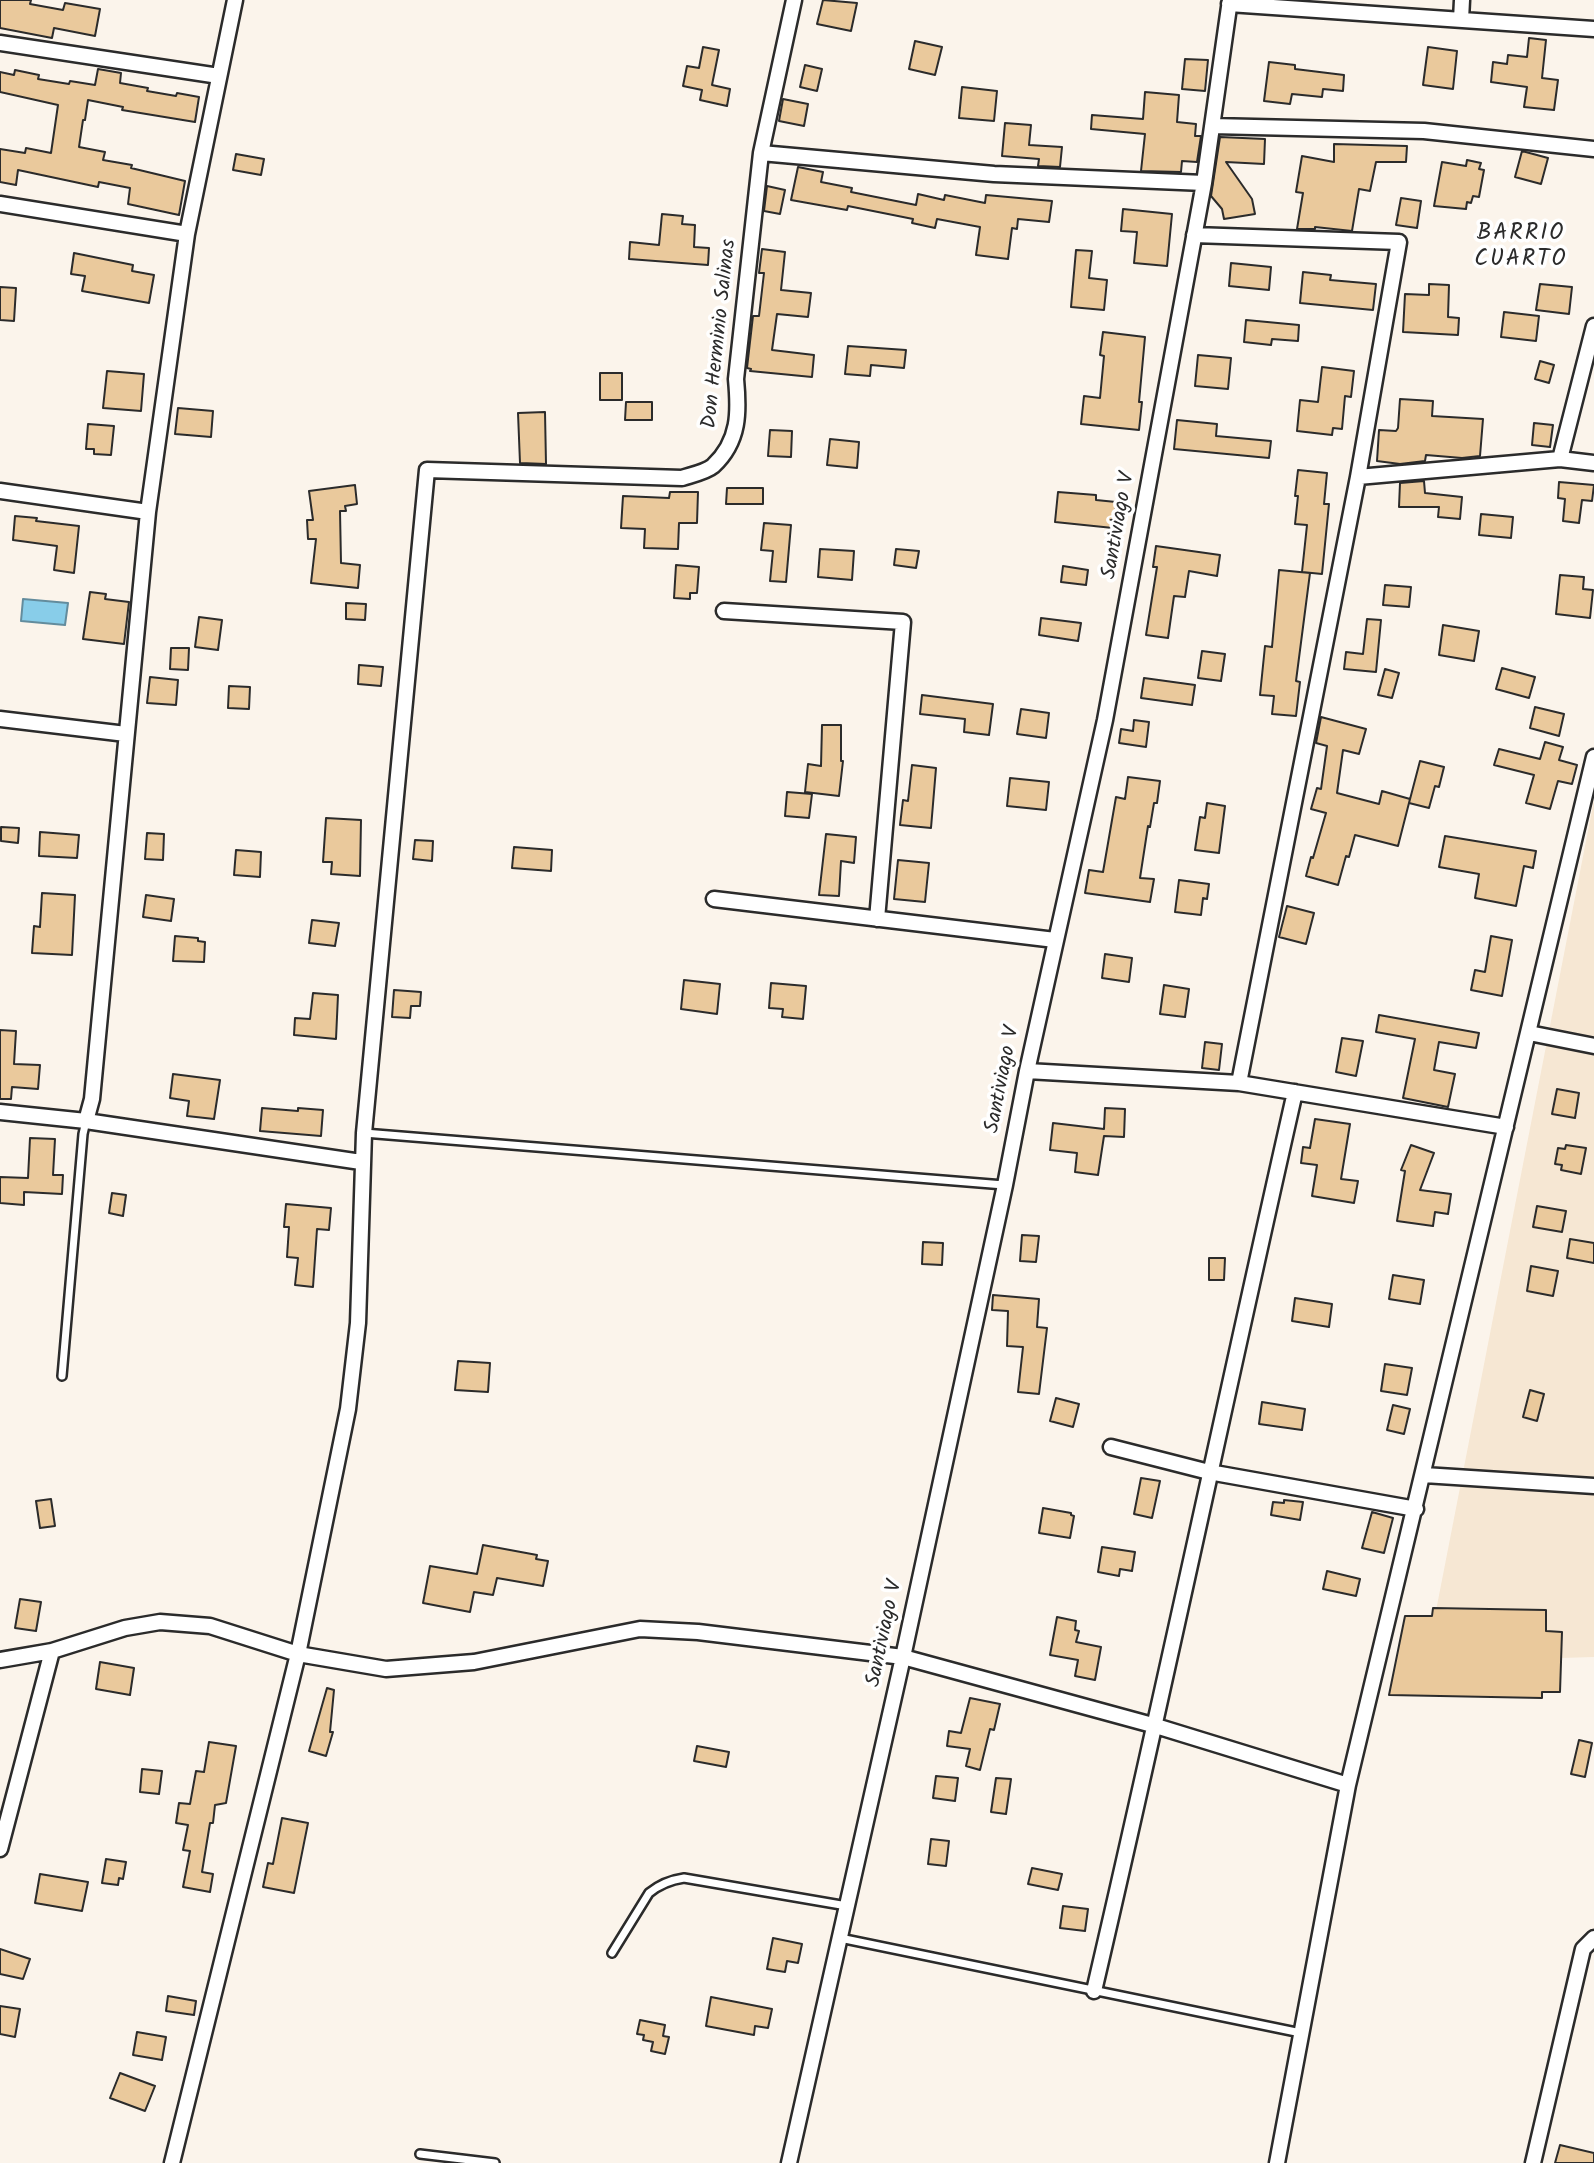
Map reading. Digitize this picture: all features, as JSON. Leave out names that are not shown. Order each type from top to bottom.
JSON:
[{"type":"street","points":[[86,1121],[92,1099],[148,512],[187,234],[235,0]]},
{"type":"street","name":"Don Herminio Salinas","points":[[364,1133],[427,470],[682,478],[712,468],[732,440],[739,413],[736,379],[761,153],[794,0]]},
{"type":"street","points":[[1461,20],[1462,0]]},
{"type":"street","points":[[1229,2],[1594,29]]},
{"type":"street","name":"Santiviago V","points":[[789,2163],[903,1657],[1055,940],[1105,720],[1204,183],[1229,2]]},
{"type":"street","points":[[0,43],[219,76]]},
{"type":"street","points":[[1212,126],[1424,131],[1594,149]]},
{"type":"street","points":[[761,153],[994,174],[1204,183]]},
{"type":"street","points":[[0,204],[187,234]]},
{"type":"street","points":[[1194,235],[1399,242],[1359,477],[1239,1083]]},
{"type":"street","points":[[1560,459],[1594,326]]},
{"type":"street","points":[[1359,477],[1560,459],[1594,463]]},
{"type":"street","points":[[0,491],[148,512]]},
{"type":"street","points":[[724,611],[903,622],[877,919]]},
{"type":"street","points":[[0,719],[126,734]]},
{"type":"street","points":[[1277,2163],[1348,1785],[1594,757]]},
{"type":"street","points":[[714,899],[1055,940]]},
{"type":"street","points":[[1529,1033],[1594,1046]]},
{"type":"street","points":[[1027,1071],[1239,1083],[1506,1127]]},
{"type":"street","points":[[1094,1990],[1156,1726],[1209,1472],[1295,1092]]},
{"type":"street","points":[[0,1112],[86,1121],[361,1162]]},
{"type":"street","points":[[172,2163],[298,1654],[340,1452],[358,1323],[364,1133]]},
{"type":"street","points":[[1111,1447],[1209,1472],[1416,1509]]},
{"type":"street","points":[[1424,1475],[1594,1486]]},
{"type":"street","points":[[0,1660],[52,1651],[125,1628],[160,1622],[211,1626],[298,1654],[387,1669],[474,1662],[640,1629],[698,1632],[903,1657],[1156,1726],[1348,1785]]},
{"type":"street","points":[[0,1849],[52,1651]]},
{"type":"street","points":[[1533,2163],[1583,1949],[1594,1938]]},
{"type":"lane","points":[[62,1376],[72,1241],[86,1121]]},
{"type":"lane","points":[[364,1133],[1005,1185]]},
{"type":"lane","points":[[612,1952],[649,1893],[674,1879],[684,1878],[847,1906]]},
{"type":"lane","points":[[840,1938],[1301,2033]]},
{"type":"lane","points":[[420,2154],[495,2163]]},
{"type":"shaded area","points":[[1594,800],[1594,1657],[1426,1662]]},
{"type":"water","points":[[23,599],[68,603],[65,625],[21,621]]},
{"type":"building","points":[[0,0],[31,0],[30,4],[63,10],[65,3],[100,9],[95,36],[54,28],[52,38],[0,28]]},
{"type":"building","points":[[823,0],[857,3],[851,31],[817,24]]},
{"type":"building","points":[[1529,38],[1546,40],[1542,78],[1558,80],[1554,110],[1524,107],[1527,87],[1491,82],[1493,62],[1507,64],[1508,55],[1527,57]]},
{"type":"building","points":[[915,41],[942,47],[935,75],[909,69]]},
{"type":"building","points":[[703,47],[719,50],[712,85],[730,89],[727,106],[700,100],[702,90],[683,86],[687,66],[699,68]]},
{"type":"building","points":[[1428,47],[1457,51],[1453,89],[1423,85]]},
{"type":"building","points":[[1185,59],[1208,60],[1205,91],[1182,89]]},
{"type":"building","points":[[1269,62],[1295,65],[1295,69],[1344,75],[1343,91],[1323,89],[1322,97],[1292,94],[1290,104],[1264,101]]},
{"type":"building","points":[[805,65],[822,69],[817,91],[800,87]]},
{"type":"building","points":[[98,69],[121,73],[120,83],[148,88],[147,91],[199,97],[195,122],[122,110],[123,107],[88,100],[83,120],[79,147],[105,152],[103,160],[132,165],[131,168],[185,181],[179,215],[128,204],[130,188],[99,182],[98,187],[18,170],[16,185],[0,182],[0,149],[25,153],[26,148],[51,153],[58,105],[0,92],[0,72],[14,75],[15,70],[39,75],[38,79],[95,85]]},
{"type":"building","points":[[962,87],[997,91],[994,121],[959,118]]},
{"type":"building","points":[[1145,92],[1179,95],[1177,122],[1196,124],[1195,136],[1201,136],[1197,162],[1182,161],[1181,172],[1141,171],[1145,134],[1091,129],[1092,115],[1143,119]]},
{"type":"building","points":[[783,99],[808,104],[804,126],[779,121]]},
{"type":"building","points":[[1005,123],[1031,125],[1029,145],[1062,147],[1060,167],[1038,166],[1039,159],[1002,156]]},
{"type":"building","points":[[1220,137],[1265,139],[1264,164],[1226,162],[1252,199],[1255,214],[1224,219],[1222,209],[1211,196]]},
{"type":"building","points":[[1334,144],[1407,146],[1406,162],[1376,162],[1370,191],[1359,189],[1352,231],[1315,227],[1297,229],[1303,193],[1296,192],[1302,156],[1334,162]]},
{"type":"building","points":[[1522,151],[1548,158],[1541,184],[1515,177]]},
{"type":"building","points":[[236,154],[264,159],[261,175],[233,170]]},
{"type":"building","points":[[1467,160],[1481,163],[1479,169],[1484,170],[1479,197],[1473,196],[1471,203],[1467,202],[1466,209],[1434,206],[1442,162],[1466,166]]},
{"type":"building","points":[[798,167],[823,172],[821,182],[852,188],[851,192],[916,205],[918,194],[944,200],[945,195],[985,203],[986,195],[1052,201],[1049,222],[1018,219],[1017,229],[1012,228],[1008,259],[976,255],[980,227],[937,219],[935,228],[912,223],[913,219],[848,206],[847,210],[791,200]]},
{"type":"building","points":[[767,186],[785,190],[780,214],[764,211]]},
{"type":"building","points":[[1401,198],[1421,201],[1417,228],[1396,225]]},
{"type":"building","points":[[1123,209],[1172,214],[1167,266],[1134,263],[1137,232],[1121,231]]},
{"type":"building","points":[[662,214],[683,216],[682,224],[695,225],[694,247],[709,248],[708,265],[629,259],[630,242],[659,245]]},
{"type":"building","points":[[762,249],[785,252],[781,290],[811,293],[808,317],[777,314],[772,350],[814,355],[812,377],[750,371],[751,369],[747,368],[753,316],[759,316],[764,273],[759,273]]},
{"type":"building","points":[[1076,250],[1092,251],[1089,278],[1107,280],[1104,310],[1071,307]]},
{"type":"building","points":[[74,253],[133,265],[132,271],[154,275],[149,303],[82,291],[85,276],[71,274]]},
{"type":"building","points":[[1231,263],[1271,267],[1269,290],[1229,286]]},
{"type":"building","points":[[1303,272],[1331,275],[1330,280],[1376,284],[1373,310],[1300,303]]},
{"type":"building","points":[[1429,284],[1449,285],[1448,317],[1459,318],[1458,335],[1403,332],[1405,294],[1429,295]]},
{"type":"building","points":[[1540,284],[1572,287],[1569,314],[1536,310]]},
{"type":"building","points":[[0,287],[16,288],[14,321],[0,320]]},
{"type":"building","points":[[1504,312],[1539,316],[1536,341],[1501,337]]},
{"type":"building","points":[[1246,320],[1299,325],[1298,341],[1272,339],[1271,345],[1244,342]]},
{"type":"building","points":[[1103,332],[1145,337],[1139,430],[1081,424],[1084,396],[1100,398]]},
{"type":"building","points":[[848,346],[906,350],[904,368],[871,365],[870,376],[845,374]]},
{"type":"building","points":[[1198,355],[1231,358],[1228,389],[1195,386]]},
{"type":"building","points":[[1540,361],[1554,365],[1549,383],[1535,379]]},
{"type":"building","points":[[1322,367],[1354,371],[1351,397],[1345,396],[1342,429],[1333,428],[1332,435],[1297,431],[1300,400],[1318,402]]},
{"type":"building","points":[[107,371],[144,374],[141,411],[103,408]]},
{"type":"building","points":[[600,373],[622,373],[622,400],[600,400]]},
{"type":"building","points":[[1400,399],[1433,401],[1432,416],[1483,419],[1480,456],[1462,458],[1426,455],[1425,461],[1400,464],[1377,461],[1379,430],[1396,431]]},
{"type":"building","points":[[626,402],[652,402],[652,420],[625,420]]},
{"type":"building","points":[[178,408],[213,411],[211,437],[175,434]]},
{"type":"building","points":[[545,412],[546,464],[520,463],[518,413]]},
{"type":"building","points":[[1177,420],[1217,424],[1216,436],[1271,441],[1269,458],[1174,449]]},
{"type":"building","points":[[1534,423],[1553,425],[1550,447],[1532,445]]},
{"type":"building","points":[[88,424],[114,426],[111,455],[94,454],[94,449],[86,449]]},
{"type":"building","points":[[770,430],[792,431],[791,457],[768,456]]},
{"type":"building","points":[[830,439],[859,442],[857,468],[827,465]]},
{"type":"building","points":[[1298,470],[1327,473],[1324,504],[1329,504],[1322,574],[1302,572],[1307,525],[1295,524]]},
{"type":"building","points":[[1424,481],[1425,493],[1462,497],[1460,519],[1438,517],[1439,507],[1399,507],[1400,483]]},
{"type":"building","points":[[1559,482],[1594,485],[1592,501],[1582,500],[1579,523],[1563,521],[1565,499],[1558,498]]},
{"type":"building","points":[[355,485],[357,504],[345,506],[346,511],[340,511],[341,563],[360,565],[358,588],[311,583],[316,539],[308,539],[307,520],[313,520],[309,491]]},
{"type":"building","points":[[727,488],[763,488],[763,504],[726,504]]},
{"type":"building","points":[[670,492],[698,492],[697,523],[679,523],[678,549],[644,548],[645,529],[621,528],[623,496],[669,498]]},
{"type":"building","points":[[1058,492],[1096,495],[1096,500],[1116,502],[1113,528],[1055,522]]},
{"type":"building","points":[[1481,514],[1513,517],[1511,538],[1479,535]]},
{"type":"building","points":[[15,516],[79,526],[74,573],[54,570],[57,546],[13,540]]},
{"type":"building","points":[[764,523],[791,525],[786,582],[770,581],[773,551],[761,550]]},
{"type":"building","points":[[1156,546],[1220,555],[1217,576],[1189,571],[1185,597],[1174,596],[1168,638],[1146,635],[1157,567],[1153,567]]},
{"type":"building","points":[[820,549],[854,551],[852,580],[818,577]]},
{"type":"building","points":[[896,549],[919,551],[916,568],[894,565]]},
{"type":"building","points":[[676,565],[699,567],[697,593],[690,593],[690,599],[674,598]]},
{"type":"building","points":[[1063,566],[1088,570],[1086,585],[1061,582]]},
{"type":"building","points":[[1279,570],[1310,573],[1296,681],[1300,682],[1296,716],[1272,714],[1274,696],[1260,695],[1265,646],[1272,647]]},
{"type":"building","points":[[1560,575],[1584,577],[1583,589],[1593,590],[1590,618],[1556,614]]},
{"type":"building","points":[[1385,585],[1411,587],[1409,607],[1383,605]]},
{"type":"building","points":[[90,592],[106,594],[105,599],[129,602],[124,644],[83,639]]},
{"type":"building","points":[[346,603],[366,604],[365,620],[346,619]]},
{"type":"building","points":[[199,617],[222,620],[218,650],[195,647]]},
{"type":"building","points":[[1041,618],[1081,623],[1078,641],[1039,635]]},
{"type":"building","points":[[1367,619],[1381,620],[1376,672],[1344,669],[1346,652],[1363,654]]},
{"type":"building","points":[[1443,625],[1479,631],[1474,661],[1439,655]]},
{"type":"building","points":[[171,648],[189,648],[188,670],[170,669]]},
{"type":"building","points":[[1202,651],[1225,654],[1221,681],[1198,678]]},
{"type":"building","points":[[359,665],[383,667],[381,686],[358,684]]},
{"type":"building","points":[[1502,668],[1535,677],[1529,698],[1496,689]]},
{"type":"building","points":[[1385,669],[1399,673],[1392,698],[1378,695]]},
{"type":"building","points":[[150,677],[178,680],[176,705],[147,703]]},
{"type":"building","points":[[1144,678],[1195,685],[1192,705],[1141,698]]},
{"type":"building","points":[[229,686],[250,687],[249,709],[228,708]]},
{"type":"building","points":[[922,695],[993,704],[989,735],[964,732],[965,719],[920,714]]},
{"type":"building","points":[[1535,707],[1564,714],[1559,736],[1530,728]]},
{"type":"building","points":[[1021,709],[1049,713],[1046,738],[1017,734]]},
{"type":"building","points":[[1321,717],[1366,729],[1359,754],[1343,750],[1337,793],[1379,804],[1382,791],[1410,799],[1398,846],[1355,835],[1338,885],[1306,876],[1326,813],[1311,809],[1317,788],[1321,789],[1327,746],[1316,743]]},
{"type":"building","points":[[1134,720],[1149,722],[1146,747],[1119,743],[1121,729],[1133,731]]},
{"type":"building","points":[[822,725],[841,725],[843,761],[839,796],[805,792],[808,764],[821,766]]},
{"type":"building","points":[[1545,742],[1563,747],[1559,760],[1577,765],[1572,784],[1558,781],[1550,809],[1526,803],[1534,775],[1494,765],[1499,749],[1540,759]]},
{"type":"building","points":[[1420,761],[1444,767],[1439,787],[1435,786],[1429,808],[1409,803]]},
{"type":"building","points":[[912,765],[936,768],[931,828],[900,825],[903,800],[908,801]]},
{"type":"building","points":[[1128,777],[1160,781],[1157,803],[1154,803],[1150,827],[1148,826],[1140,878],[1154,879],[1150,902],[1085,893],[1089,870],[1103,872],[1116,797],[1125,799]]},
{"type":"building","points":[[1010,778],[1049,782],[1046,810],[1007,806]]},
{"type":"building","points":[[787,792],[812,794],[809,818],[785,816]]},
{"type":"building","points":[[1207,803],[1225,806],[1219,853],[1195,850],[1200,817],[1205,818]]},
{"type":"building","points":[[326,818],[361,820],[360,876],[331,874],[332,862],[323,862]]},
{"type":"building","points":[[1,827],[19,828],[18,843],[1,841]]},
{"type":"building","points":[[40,832],[79,835],[77,858],[39,856]]},
{"type":"building","points":[[147,833],[164,834],[163,860],[145,859]]},
{"type":"building","points":[[826,834],[856,837],[854,863],[841,861],[839,896],[819,895]]},
{"type":"building","points":[[1445,836],[1536,851],[1533,868],[1524,866],[1516,906],[1475,898],[1479,874],[1439,867]]},
{"type":"building","points":[[415,840],[433,841],[432,861],[413,859]]},
{"type":"building","points":[[514,847],[552,850],[551,871],[512,868]]},
{"type":"building","points":[[236,850],[261,852],[260,877],[234,875]]},
{"type":"building","points":[[898,860],[929,863],[925,902],[894,899]]},
{"type":"building","points":[[1179,880],[1209,884],[1207,899],[1203,898],[1201,915],[1175,912]]},
{"type":"building","points":[[42,893],[75,895],[72,955],[32,953],[34,926],[40,927]]},
{"type":"building","points":[[146,895],[174,899],[171,921],[143,917]]},
{"type":"building","points":[[1287,906],[1314,913],[1306,944],[1279,937]]},
{"type":"building","points":[[312,920],[339,923],[335,946],[309,943]]},
{"type":"building","points":[[175,936],[198,938],[198,941],[205,942],[204,962],[173,961]]},
{"type":"building","points":[[1491,936],[1512,940],[1502,996],[1471,990],[1475,970],[1485,972]]},
{"type":"building","points":[[1105,954],[1132,958],[1129,982],[1102,978]]},
{"type":"building","points":[[684,980],[720,984],[717,1014],[681,1009]]},
{"type":"building","points":[[771,983],[806,986],[803,1019],[782,1017],[783,1009],[769,1008]]},
{"type":"building","points":[[1164,985],[1189,989],[1185,1017],[1160,1014]]},
{"type":"building","points":[[394,990],[421,992],[420,1006],[411,1006],[410,1018],[392,1017]]},
{"type":"building","points":[[313,993],[338,995],[336,1039],[294,1035],[295,1018],[310,1019]]},
{"type":"building","points":[[1379,1015],[1479,1033],[1476,1048],[1439,1042],[1434,1070],[1455,1074],[1448,1107],[1403,1098],[1415,1039],[1376,1032]]},
{"type":"building","points":[[0,1030],[16,1031],[14,1064],[40,1065],[38,1089],[12,1087],[11,1099],[0,1099]]},
{"type":"building","points":[[1342,1038],[1363,1041],[1356,1076],[1336,1072]]},
{"type":"building","points":[[1205,1042],[1222,1044],[1219,1070],[1202,1068]]},
{"type":"building","points":[[173,1074],[220,1080],[214,1119],[187,1116],[189,1101],[170,1098]]},
{"type":"building","points":[[1557,1089],[1579,1093],[1575,1118],[1552,1114]]},
{"type":"building","points":[[262,1108],[323,1110],[321,1136],[260,1131]]},
{"type":"building","points":[[1105,1108],[1125,1109],[1124,1137],[1104,1136],[1098,1175],[1075,1172],[1077,1153],[1050,1150],[1053,1123],[1104,1129]]},
{"type":"building","points":[[1315,1119],[1350,1124],[1341,1179],[1358,1181],[1354,1203],[1312,1196],[1317,1165],[1301,1163],[1303,1147],[1310,1148]]},
{"type":"building","points":[[30,1138],[55,1139],[53,1175],[63,1175],[62,1194],[24,1192],[24,1205],[0,1203],[0,1177],[28,1178]]},
{"type":"building","points":[[1411,1145],[1434,1153],[1420,1190],[1451,1194],[1448,1214],[1435,1212],[1433,1226],[1397,1221],[1405,1171],[1401,1170]]},
{"type":"building","points":[[1566,1145],[1586,1148],[1581,1174],[1561,1170],[1562,1165],[1555,1164],[1558,1148],[1565,1149]]},
{"type":"building","points":[[112,1193],[126,1195],[123,1216],[109,1213]]},
{"type":"building","points":[[286,1204],[331,1208],[329,1230],[317,1229],[313,1287],[295,1285],[298,1258],[287,1257],[289,1227],[284,1227]]},
{"type":"building","points":[[1537,1206],[1566,1211],[1562,1232],[1533,1227]]},
{"type":"building","points":[[1022,1235],[1039,1236],[1036,1262],[1020,1261]]},
{"type":"building","points":[[1570,1239],[1594,1243],[1594,1263],[1567,1258]]},
{"type":"building","points":[[923,1242],[943,1243],[942,1265],[922,1264]]},
{"type":"building","points":[[1209,1258],[1225,1258],[1224,1280],[1209,1280]]},
{"type":"building","points":[[1531,1266],[1558,1271],[1553,1296],[1527,1291]]},
{"type":"building","points":[[1393,1275],[1424,1280],[1420,1304],[1389,1299]]},
{"type":"building","points":[[993,1295],[1039,1299],[1037,1327],[1047,1328],[1039,1394],[1018,1392],[1023,1347],[1007,1346],[1008,1311],[992,1310]]},
{"type":"building","points":[[1295,1298],[1332,1304],[1329,1327],[1292,1321]]},
{"type":"building","points":[[458,1361],[490,1363],[488,1392],[455,1390]]},
{"type":"building","points":[[1385,1364],[1412,1368],[1407,1395],[1381,1391]]},
{"type":"building","points":[[1530,1390],[1544,1394],[1537,1421],[1523,1417]]},
{"type":"building","points":[[1056,1398],[1079,1404],[1073,1427],[1050,1421]]},
{"type":"building","points":[[1262,1402],[1305,1409],[1302,1430],[1259,1424]]},
{"type":"building","points":[[1393,1405],[1410,1409],[1404,1434],[1387,1430]]},
{"type":"building","points":[[1141,1478],[1160,1481],[1152,1518],[1134,1514]]},
{"type":"building","points":[[51,1499],[55,1526],[40,1528],[36,1501]]},
{"type":"building","points":[[1284,1500],[1303,1502],[1300,1520],[1271,1515],[1273,1502],[1284,1503]]},
{"type":"building","points":[[1043,1508],[1071,1513],[1074,1516],[1070,1538],[1039,1533]]},
{"type":"building","points":[[1372,1512],[1393,1518],[1384,1553],[1362,1548]]},
{"type":"building","points":[[483,1545],[537,1555],[536,1559],[548,1561],[543,1586],[497,1578],[493,1595],[474,1592],[470,1612],[423,1603],[430,1566],[477,1574]]},
{"type":"building","points":[[1102,1547],[1135,1552],[1132,1571],[1120,1569],[1119,1576],[1098,1572]]},
{"type":"building","points":[[1327,1571],[1360,1579],[1356,1596],[1323,1589]]},
{"type":"building","points":[[20,1599],[41,1602],[36,1631],[15,1628]]},
{"type":"building","points":[[1433,1608],[1546,1610],[1546,1631],[1562,1632],[1560,1692],[1542,1692],[1542,1698],[1389,1695],[1405,1616],[1432,1616]]},
{"type":"building","points":[[1057,1617],[1076,1621],[1075,1630],[1079,1631],[1076,1642],[1101,1647],[1095,1680],[1075,1676],[1078,1660],[1050,1655]]},
{"type":"building","points":[[100,1662],[134,1668],[130,1695],[96,1689]]},
{"type":"building","points":[[327,1688],[334,1690],[330,1732],[333,1732],[326,1756],[309,1751]]},
{"type":"building","points":[[970,1698],[1000,1704],[994,1730],[990,1729],[980,1770],[966,1766],[970,1749],[947,1746],[949,1731],[961,1733]]},
{"type":"building","points":[[1579,1740],[1592,1743],[1585,1777],[1571,1774]]},
{"type":"building","points":[[209,1742],[236,1746],[226,1803],[215,1805],[213,1823],[210,1823],[202,1872],[213,1874],[210,1892],[183,1887],[190,1851],[183,1850],[188,1825],[176,1823],[179,1803],[190,1804],[196,1771],[204,1772]]},
{"type":"building","points":[[697,1746],[729,1752],[726,1767],[694,1761]]},
{"type":"building","points":[[142,1769],[162,1771],[159,1794],[140,1792]]},
{"type":"building","points":[[936,1776],[958,1778],[955,1801],[933,1798]]},
{"type":"building","points":[[996,1778],[1011,1779],[1006,1814],[991,1812]]},
{"type":"building","points":[[282,1818],[308,1823],[294,1893],[263,1887],[268,1863],[273,1864]]},
{"type":"building","points":[[931,1839],[949,1841],[946,1866],[928,1864]]},
{"type":"building","points":[[106,1859],[126,1862],[123,1879],[119,1878],[118,1885],[102,1883]]},
{"type":"building","points":[[1032,1868],[1062,1874],[1058,1890],[1028,1884]]},
{"type":"building","points":[[40,1874],[88,1882],[82,1911],[35,1903]]},
{"type":"building","points":[[1063,1906],[1088,1909],[1085,1931],[1060,1928]]},
{"type":"building","points":[[773,1938],[802,1944],[798,1963],[787,1961],[785,1972],[767,1969]]},
{"type":"building","points":[[0,1949],[30,1959],[23,1979],[0,1974]]},
{"type":"building","points":[[168,1996],[196,2001],[194,2015],[166,2011]]},
{"type":"building","points":[[711,1997],[772,2009],[768,2028],[755,2026],[754,2035],[706,2026]]},
{"type":"building","points":[[0,2006],[20,2009],[15,2037],[0,2034]]},
{"type":"building","points":[[640,2020],[665,2025],[663,2036],[669,2037],[665,2054],[651,2051],[653,2042],[643,2040],[644,2035],[637,2034]]},
{"type":"building","points":[[137,2032],[166,2037],[162,2060],[133,2055]]},
{"type":"building","points":[[120,2073],[155,2086],[145,2111],[110,2098]]},
{"type":"building","points":[[1560,2145],[1594,2153],[1594,2163],[1555,2163]]},
{"type":"district","name":"BARRIO CUARTO","points":[[1521,248]]}]
